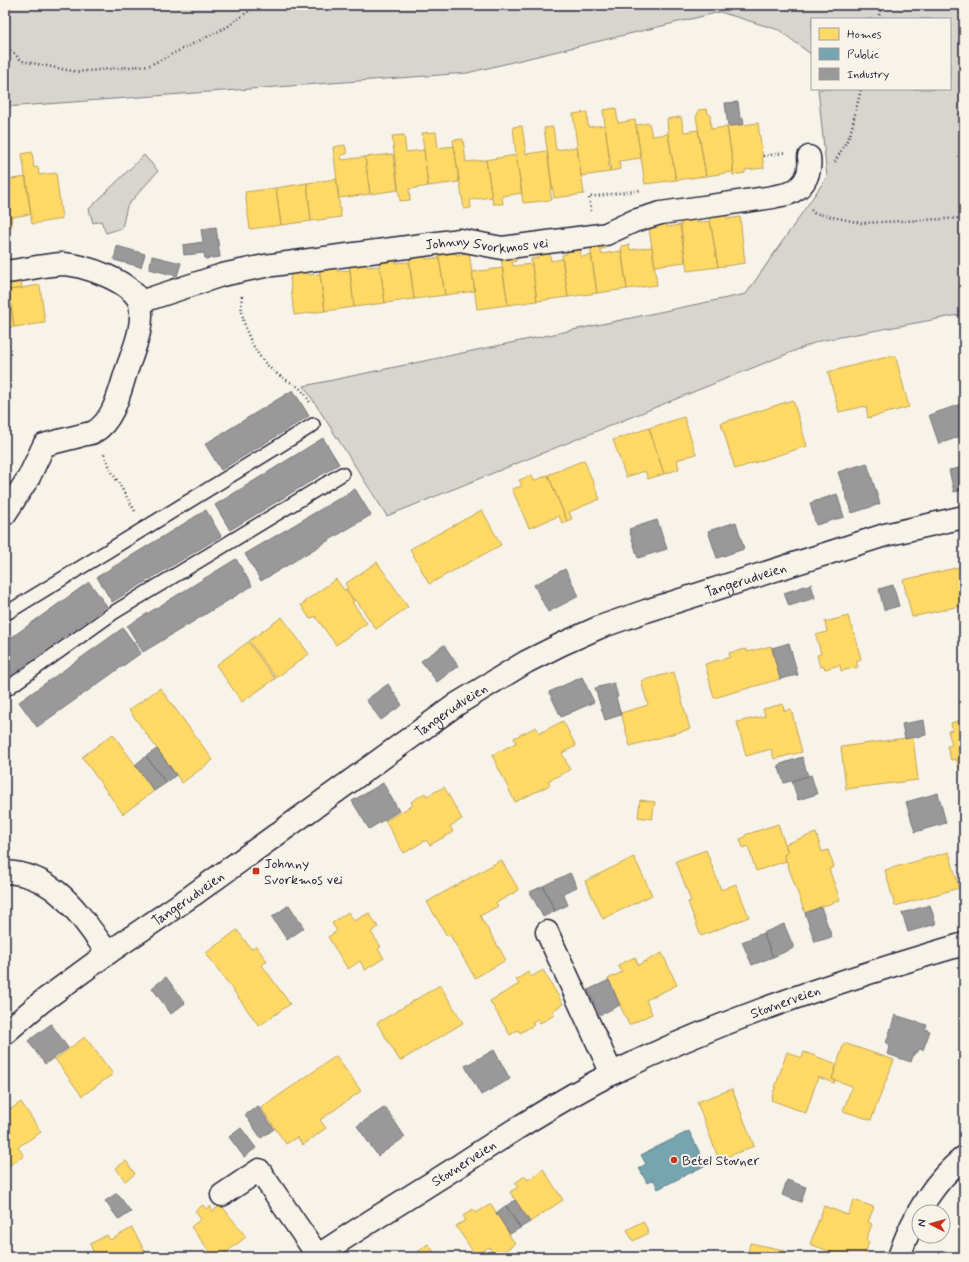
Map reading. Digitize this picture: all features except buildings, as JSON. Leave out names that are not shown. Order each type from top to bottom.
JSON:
[{"type":"street","points":[[792,193],[800,187],[808,167]]},
{"type":"street","name":"Johnny Svorkmos vei","points":[[140,302],[222,275],[265,266],[460,240],[502,248],[593,236],[606,234],[634,221],[662,213],[774,197],[792,193]]},
{"type":"street","points":[[5,272],[63,264],[74,266],[111,277],[122,283],[132,291],[140,302],[141,312],[138,335],[120,391],[113,409],[106,421],[94,432],[44,445],[29,477],[11,494],[5,514]]},
{"type":"street","name":"Tangerudveien","points":[[5,1033],[40,1003],[108,953],[193,895],[457,704],[526,662],[600,627],[646,611],[885,535],[964,517]]},
{"type":"street","points":[[5,872],[32,876],[45,883],[61,895],[108,953]]},
{"type":"street","points":[[547,932],[612,1074]]},
{"type":"street","name":"Stovnerveien","points":[[222,1195],[259,1170],[317,1256],[532,1119],[612,1074],[684,1040],[813,991],[877,969],[964,944]]},
{"type":"street","points":[[899,1257],[904,1241],[918,1212],[932,1190],[949,1170],[964,1157]]},
{"type":"lane","points":[[5,614],[313,425]]},
{"type":"lane","points":[[5,690],[113,613],[342,474]]},
{"type":"path","points":[[5,45],[22,61],[77,72],[150,65],[227,27],[257,5]]},
{"type":"path","points":[[878,18],[882,5]]},
{"type":"path","points":[[808,167],[836,161],[850,134],[861,90]]},
{"type":"path","points":[[593,236],[589,197],[642,190]]},
{"type":"path","points":[[792,193],[814,213],[861,223],[964,218]]},
{"type":"path","points":[[243,270],[244,279],[241,312],[248,335],[259,353],[274,372],[302,388],[313,410],[313,425]]},
{"type":"path","points":[[112,472],[125,495]]},
{"type":"shaded area","points":[[5,5],[964,5],[964,314],[819,341],[387,516],[304,386],[746,294],[827,177],[818,90],[951,90],[951,18],[811,18],[811,54],[779,30],[720,12],[467,73],[5,107]]},
{"type":"shaded area","points":[[144,155],[158,171],[127,206],[122,228],[106,233],[101,221],[93,223],[89,209]]},
{"type":"place","name":"Johnny Svorkmos vei","points":[[256,871]]},
{"type":"place","name":"Betel Stovner","points":[[674,1160]]}]
